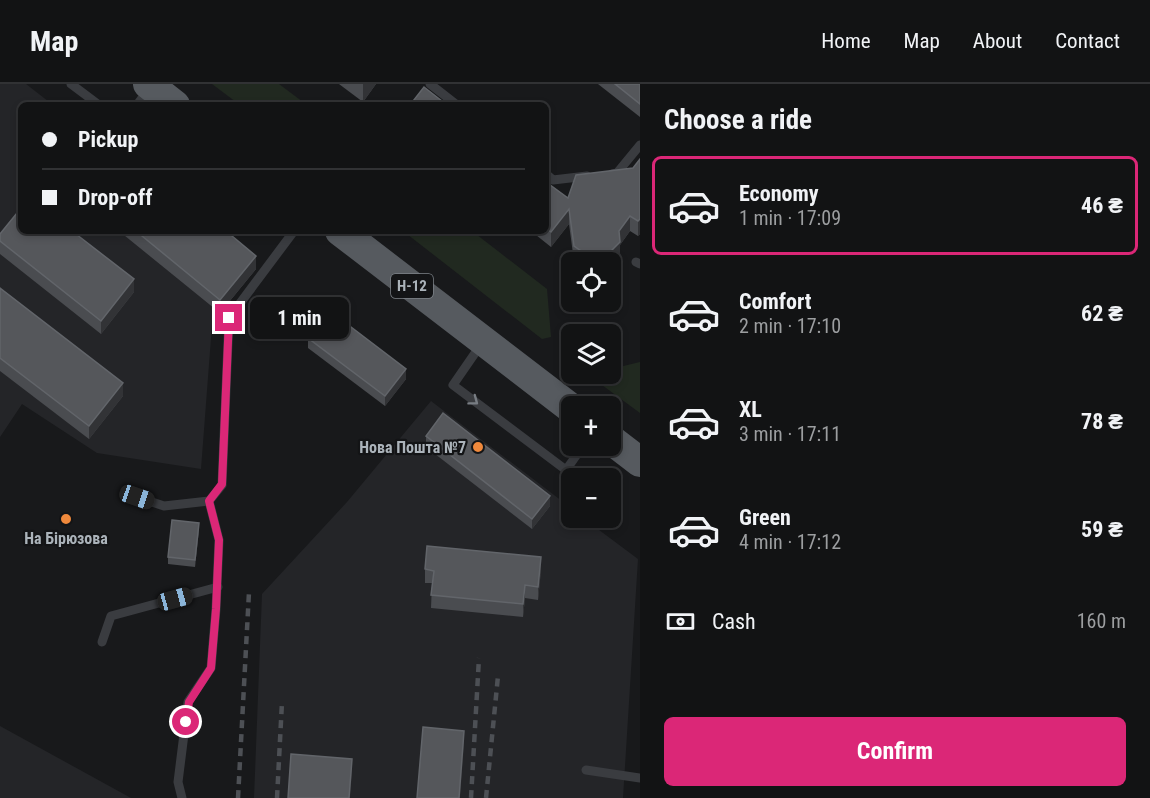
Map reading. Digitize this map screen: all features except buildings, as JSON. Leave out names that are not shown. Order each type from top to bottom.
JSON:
[{"type":"main road","points":[[147,90],[169,102]]},
{"type":"main road","name":"Н-12","points":[[344,234],[561,401]]},
{"type":"main road","points":[[621,447],[640,462]]},
{"type":"lane","points":[[71,84],[95,102]]},
{"type":"lane","points":[[430,84],[453,102]]},
{"type":"lane","points":[[607,174],[617,173],[640,145]]},
{"type":"lane","points":[[549,177],[553,180],[596,175]]},
{"type":"lane","points":[[137,497],[164,506],[209,501],[222,484],[229,318],[292,234]]},
{"type":"lane","points":[[483,341],[453,385],[566,470],[576,456]]},
{"type":"lane","points":[[182,798],[178,782],[189,702],[211,668],[218,587],[219,540],[209,501]]},
{"type":"lane","points":[[102,642],[111,616],[218,587]]},
{"type":"lane","points":[[586,770],[640,778]]},
{"type":"shaded area","points":[[0,84],[26,84],[49,102],[18,102],[18,234],[220,234],[256,262],[213,312],[201,469],[97,453],[22,404],[0,437]]},
{"type":"shaded area","points":[[212,84],[279,84],[303,102],[236,102]]},
{"type":"shaded area","points":[[407,234],[476,234],[547,289],[551,337],[542,339]]},
{"type":"shaded area","points":[[640,362],[640,413],[621,399],[621,396],[617,396],[602,385],[621,384],[621,367]]},
{"type":"shaded area","points":[[431,401],[561,500],[561,528],[596,528],[638,559],[623,798],[254,798],[262,594],[347,502]]},
{"type":"shaded area","points":[[0,726],[131,798],[0,798]]},
{"type":"railway","points":[[238,798],[249,592]]},
{"type":"railway","points":[[471,798],[479,658]]},
{"type":"railway","points":[[486,798],[498,676]]},
{"type":"railway","points":[[277,798],[282,702]]},
{"type":"place","name":"Нова Пошта №7","points":[[478,447]]},
{"type":"place","name":"На Бірюзова","points":[[66,519]]},
{"type":"route","points":[[186,722],[189,702],[211,668],[219,540],[209,501],[222,484],[229,318]]}]
